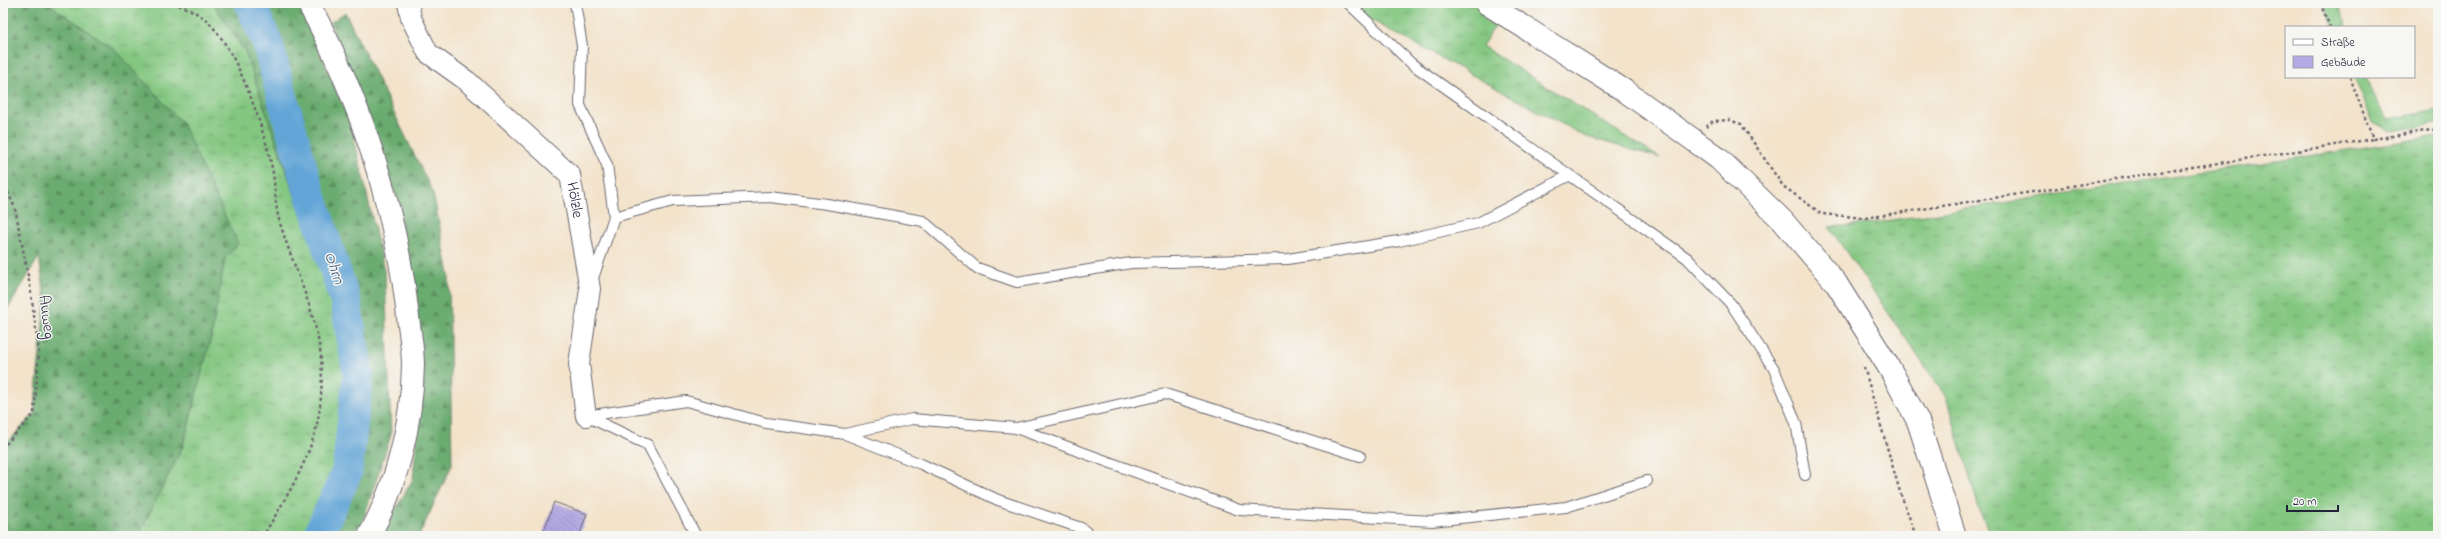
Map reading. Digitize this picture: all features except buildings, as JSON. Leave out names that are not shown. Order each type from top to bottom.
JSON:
[{"type":"main road","points":[[308,3],[325,34],[355,104],[394,224],[405,287],[413,364],[410,408],[396,471],[382,511],[369,536]]},
{"type":"main road","points":[[1486,3],[1625,91],[1692,139],[1719,159],[1782,220],[1836,282],[1890,369],[1918,421],[1955,536]]},
{"type":"street","name":"Hölzle","points":[[408,3],[411,18],[428,53],[467,81],[570,175],[590,289],[579,364],[586,416]]},
{"type":"lane","points":[[575,3],[582,46],[580,105],[607,165],[614,217],[590,289]]},
{"type":"lane","points":[[1348,3],[1412,64],[1568,176],[1687,258],[1731,304],[1774,370],[1796,423],[1806,475]]},
{"type":"lane","points":[[614,217],[673,201],[770,197],[827,204],[923,221],[977,268],[1017,282],[1131,263],[1288,259],[1399,241],[1478,223],[1568,176]]},
{"type":"lane","points":[[1016,428],[1165,394],[1360,456]]},
{"type":"lane","points":[[586,416],[686,400],[766,423],[845,434],[921,464],[998,500],[1081,528],[1091,536]]},
{"type":"lane","points":[[586,416],[648,445],[696,536]]},
{"type":"lane","points":[[845,434],[912,419],[1016,428],[1239,510],[1432,521],[1566,507],[1647,481]]},
{"type":"path","points":[[173,3],[189,9],[205,19],[216,30],[241,74],[272,164],[279,221],[319,344],[322,374],[320,408],[313,440],[299,476],[262,536]]},
{"type":"path","points":[[2320,3],[2330,26]]},
{"type":"path","points":[[2350,78],[2373,139]]},
{"type":"path","points":[[1692,139],[1713,121],[1729,120],[1741,124],[1783,186],[1822,214],[1865,218],[2438,129]]},
{"type":"path","name":"Auweg","points":[[3,181],[15,208],[30,286],[39,352],[34,414],[3,447]]},
{"type":"path","points":[[1862,362],[1868,375],[1878,418],[1900,492],[1916,536]]},
{"type":"green space","points":[[3,3],[47,3],[116,50],[182,123],[238,244],[225,258],[211,337],[183,446],[138,536],[3,536],[3,447],[34,414],[45,299],[39,257],[8,309],[3,309]]},
{"type":"green space","points":[[47,3],[213,3],[245,51],[342,332],[351,374],[340,468],[310,536],[138,536],[183,446],[211,337],[225,258],[116,50]]},
{"type":"green space","points":[[213,3],[298,3],[351,124],[385,274],[391,435],[358,536],[310,536],[340,468],[351,374],[342,332],[245,51]]},
{"type":"green space","points":[[1348,3],[1486,3],[1503,14],[1482,46],[1660,158],[1584,136],[1358,13]]},
{"type":"green space","points":[[2324,3],[2337,3],[2347,26],[2334,26]]},
{"type":"green space","points":[[345,12],[433,193],[449,274],[452,465],[419,536],[380,536],[413,479],[422,378],[398,201],[330,23]]},
{"type":"green space","points":[[2354,78],[2367,78],[2379,108],[2389,119],[2438,110],[2438,124],[2391,131],[2373,122]]},
{"type":"green space","points":[[2438,136],[2438,536],[1991,536],[1980,512],[1946,397],[1829,227],[1866,224]]},
{"type":"waterway","name":"Ohrn","points":[[250,3],[267,42],[304,175],[346,303],[358,374],[347,472],[318,536]]}]
